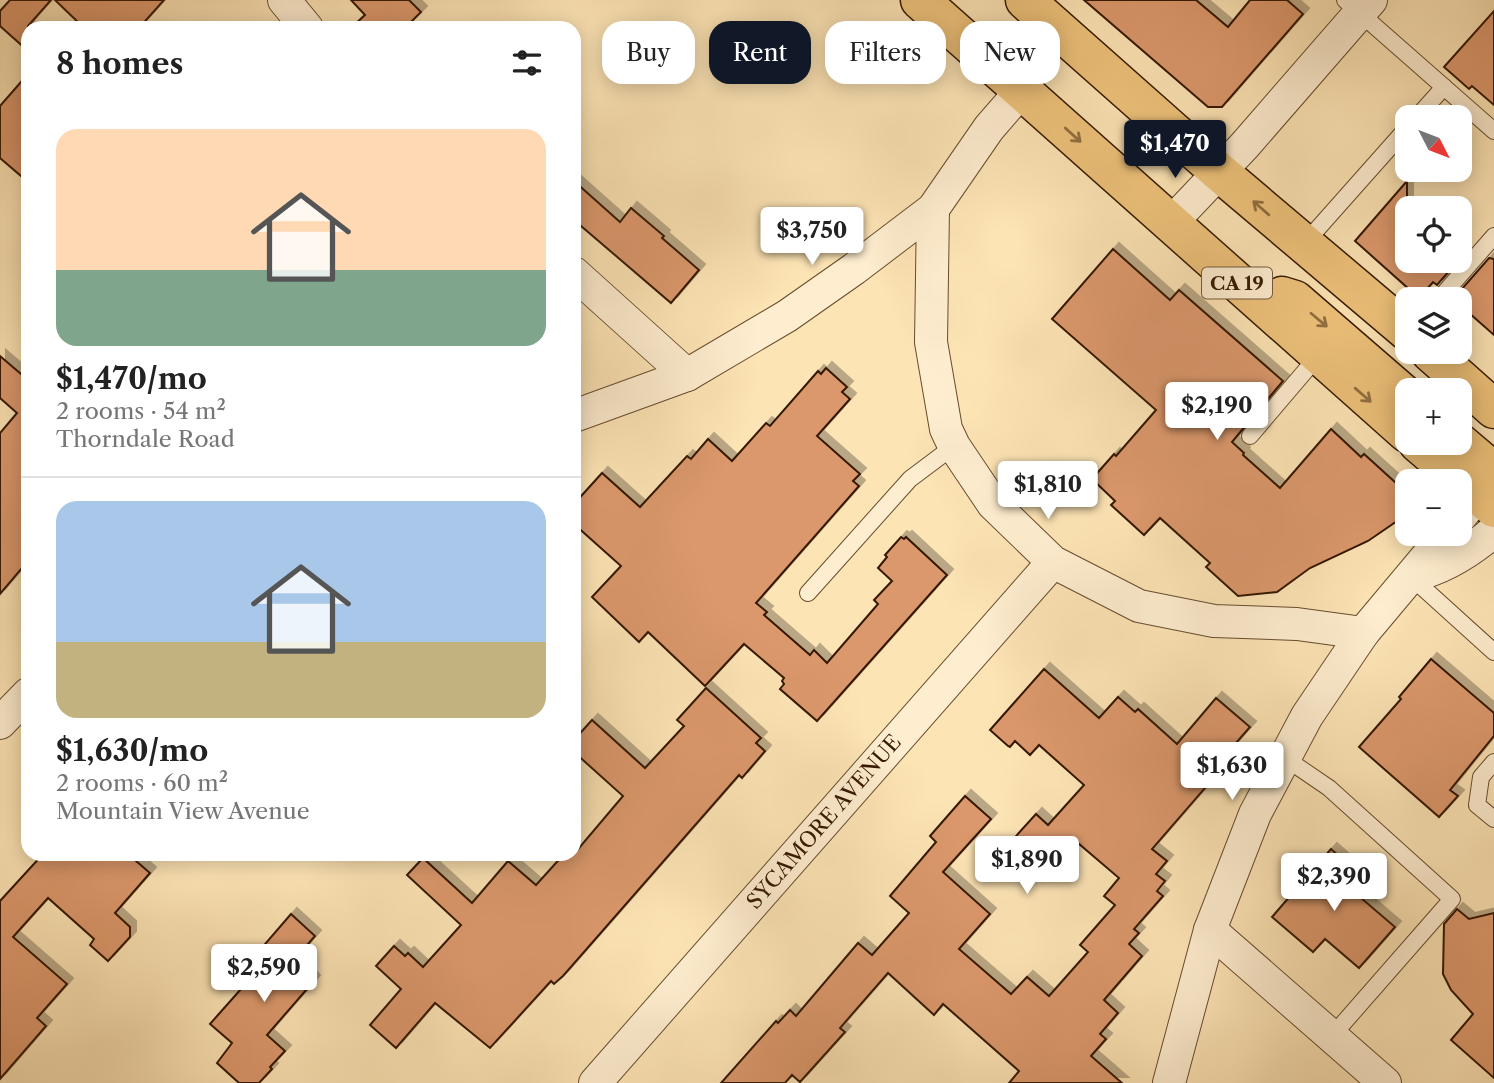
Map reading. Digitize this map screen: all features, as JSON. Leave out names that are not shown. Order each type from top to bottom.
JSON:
[{"type":"main road","name":"CA 19","points":[[920,0],[1395,422]]},
{"type":"main road","points":[[1025,0],[1303,245],[1395,321]]},
{"type":"main road","points":[[1236,282],[1295,300],[1395,387]]},
{"type":"main road","points":[[1443,364],[1494,409]]},
{"type":"main road","points":[[1432,455],[1484,498]]},
{"type":"main road","points":[[1465,455],[1484,498]]},
{"type":"street","points":[[284,0],[301,21]]},
{"type":"street","points":[[1170,224],[1245,145],[1359,4]]},
{"type":"street","points":[[581,413],[687,374],[787,316],[933,209],[989,128],[1022,90]]},
{"type":"street","points":[[933,209],[931,342],[946,429],[954,446],[993,504],[1053,562],[1139,606],[1214,621],[1297,624],[1363,633]]},
{"type":"street","points":[[581,279],[687,374]]},
{"type":"street","points":[[1410,576],[1433,571],[1479,544],[1494,531]]},
{"type":"street","points":[[1168,1083],[1210,930],[1255,814],[1307,716],[1363,633],[1436,546]]},
{"type":"street","name":"SYCAMORE AVENUE","points":[[595,1083],[1053,562]]},
{"type":"street","points":[[0,723],[21,701]]},
{"type":"street","points":[[1210,930],[1385,1083]]},
{"type":"lane","points":[[1359,4],[1444,87],[1494,131]]},
{"type":"lane","points":[[1428,105],[1444,87]]},
{"type":"lane","points":[[1303,245],[1395,141]]},
{"type":"lane","points":[[1449,287],[1494,236]]},
{"type":"lane","points":[[1250,436],[1311,349]]},
{"type":"lane","points":[[808,593],[910,479],[954,446]]},
{"type":"lane","points":[[1410,576],[1494,652]]},
{"type":"lane","points":[[1285,758],[1329,788],[1452,899],[1332,1036]]},
{"type":"lane","points":[[1494,762],[1481,778],[1477,804],[1494,819]]},
{"type":"building","points":[[10,0],[51,0],[32,21],[21,21],[21,45],[0,26],[0,11]]},
{"type":"building","points":[[55,0],[164,0],[145,21],[77,21]]},
{"type":"building","points":[[351,0],[409,0],[421,12],[412,21],[359,21],[365,15]]},
{"type":"building","points":[[1084,0],[1196,0],[1228,27],[1250,0],[1287,0],[1303,14],[1222,107],[1208,107]]},
{"type":"building","points":[[1494,11],[1494,105],[1472,86],[1469,89],[1444,67]]},
{"type":"building","points":[[21,82],[21,176],[0,158],[0,106]]},
{"type":"building","points":[[1407,182],[1407,196],[1395,196],[1395,273],[1448,273],[1437,285],[1433,282],[1429,287],[1407,287],[1355,241]]},
{"type":"building","points":[[581,187],[620,222],[631,208],[699,270],[671,303],[581,226]]},
{"type":"building","points":[[1113,249],[1170,300],[1179,290],[1283,381],[1232,442],[1243,455],[1280,488],[1331,429],[1361,457],[1364,454],[1395,482],[1395,522],[1368,541],[1310,568],[1277,592],[1238,596],[1206,567],[1210,563],[1160,518],[1144,535],[1111,505],[1115,501],[1092,479],[1156,410],[1052,319]]},
{"type":"building","points":[[1489,258],[1494,259],[1494,335],[1472,316],[1472,287],[1464,287]]},
{"type":"building","points":[[0,356],[21,374],[21,569],[0,594],[0,433],[17,413],[0,398]]},
{"type":"building","points":[[826,368],[847,387],[842,392],[850,399],[817,436],[860,474],[853,481],[859,486],[756,603],[767,612],[764,615],[810,655],[814,650],[827,663],[878,604],[874,600],[892,581],[878,568],[887,557],[885,555],[901,537],[906,537],[947,575],[817,721],[780,689],[784,678],[744,644],[705,686],[648,632],[639,642],[592,597],[621,566],[581,530],[581,496],[602,473],[640,507],[687,456],[691,459],[708,439],[732,461],[766,423],[770,426],[818,371],[821,374]]},
{"type":"building","points":[[1431,659],[1494,713],[1494,736],[1450,790],[1458,796],[1439,817],[1359,747],[1401,699],[1399,697]]},
{"type":"building","points":[[1044,669],[1099,718],[1118,697],[1135,712],[1138,709],[1177,744],[1216,698],[1250,727],[1207,776],[1212,780],[1152,849],[1167,861],[1156,874],[1165,881],[1157,891],[1163,896],[1134,929],[1139,933],[1129,944],[1142,956],[1104,1000],[1118,1013],[1100,1034],[1106,1039],[1091,1056],[1122,1083],[1009,1083],[1019,1071],[943,1004],[934,1015],[888,973],[840,1028],[845,1032],[800,1082],[792,1075],[785,1083],[721,1083],[776,1021],[778,1023],[790,1010],[796,1016],[858,943],[872,955],[909,913],[890,896],[936,842],[930,836],[965,796],[991,819],[943,872],[990,914],[959,949],[1011,994],[1027,977],[1049,996],[1088,952],[1080,945],[1115,905],[1104,896],[1119,878],[1072,838],[1030,885],[998,856],[1036,814],[1048,825],[1084,785],[1039,745],[1030,755],[1015,741],[1008,746],[990,730]]},
{"type":"building","points":[[706,688],[761,738],[756,743],[765,751],[742,778],[739,775],[563,976],[554,984],[551,981],[490,1048],[435,1003],[396,1048],[370,1025],[401,989],[376,966],[394,946],[405,956],[408,953],[423,967],[461,925],[407,875],[420,861],[426,861],[472,903],[508,861],[536,885],[558,861],[581,861],[581,846],[623,796],[581,758],[581,732],[592,720],[645,768],[684,726],[677,720]]},
{"type":"building","points":[[1331,849],[1358,873],[1347,886],[1395,927],[1359,968],[1325,939],[1313,952],[1272,917]]},
{"type":"building","points":[[37,861],[136,861],[150,873],[115,913],[130,927],[130,937],[108,961],[90,945],[94,939],[48,898],[13,937],[67,984],[37,1018],[46,1026],[0,1079],[0,901]]},
{"type":"building","points":[[1457,909],[1469,919],[1494,913],[1494,1078],[1451,1040],[1473,1014],[1451,990],[1443,974],[1444,924]]},
{"type":"building","points":[[291,914],[315,936],[294,960],[314,981],[267,1035],[285,1051],[270,1067],[272,1069],[259,1083],[239,1083],[217,1063],[232,1043],[210,1024],[249,980],[241,972]]}]
